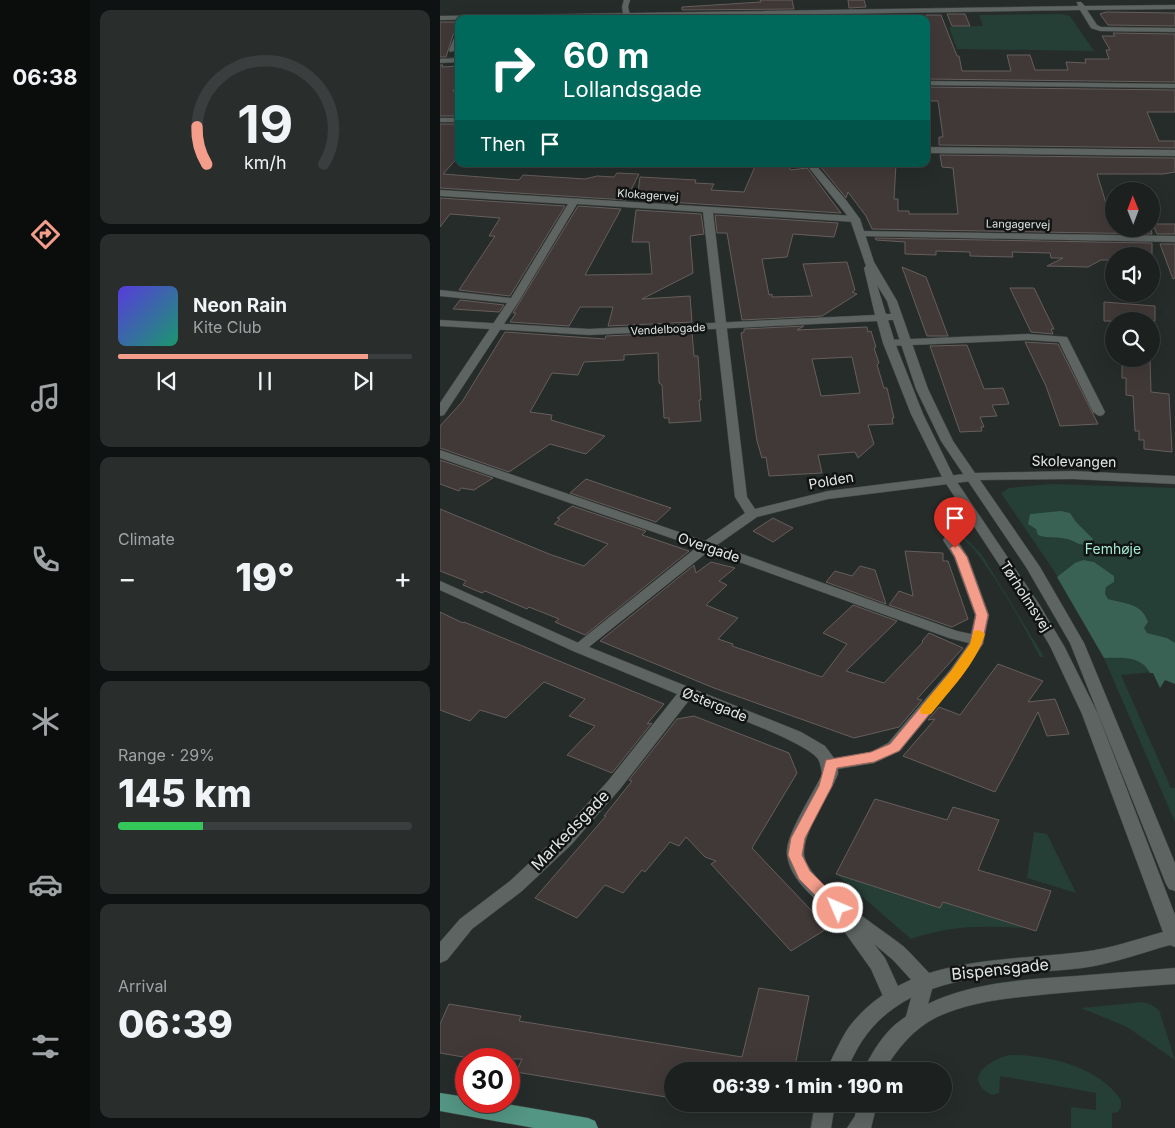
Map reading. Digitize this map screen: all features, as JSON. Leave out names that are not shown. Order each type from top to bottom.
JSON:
[{"type":"main road","points":[[440,1102],[588,1128]]},
{"type":"street","points":[[627,0],[625,7],[627,15]]},
{"type":"street","points":[[1078,0],[1094,26],[1100,29],[1175,30]]},
{"type":"street","points":[[728,15],[1175,7]]},
{"type":"street","points":[[440,18],[455,18]]},
{"type":"street","points":[[453,50],[455,45]]},
{"type":"street","points":[[440,61],[455,60]]},
{"type":"street","points":[[930,83],[1175,86]]},
{"type":"street","points":[[440,120],[455,120]]},
{"type":"street","points":[[930,150],[1175,153]]},
{"type":"street","name":"Tørholmsvej","points":[[813,167],[844,202],[861,234],[869,262],[870,276],[890,342],[917,414],[949,479],[1032,604],[1057,646],[1090,714],[1175,937]]},
{"type":"street","name":"Klokagervej","points":[[440,193],[854,219]]},
{"type":"street","points":[[440,412],[514,301],[574,201]]},
{"type":"street","points":[[708,211],[741,497],[752,514]]},
{"type":"street","name":"Langagervej","points":[[861,234],[1175,239]]},
{"type":"street","name":"Tørholmsvej","points":[[869,262],[886,288],[931,413],[956,456],[972,476],[1034,567],[1077,643],[1175,884]]},
{"type":"street","points":[[440,293],[514,301]]},
{"type":"street","name":"Vendelbogade","points":[[440,323],[589,332],[897,317]]},
{"type":"street","points":[[890,342],[1028,337],[1063,339],[1099,412]]},
{"type":"street","name":"Overgade","points":[[440,454],[708,546],[954,635],[977,640]]},
{"type":"street","name":"Skolevangen","points":[[972,476],[1046,475],[1175,480]]},
{"type":"street","name":"Polden","points":[[578,648],[752,514],[828,495],[972,476]]},
{"type":"street","points":[[915,1020],[925,982],[897,951],[838,908],[804,874],[795,855],[798,838],[830,774],[830,764],[874,757],[894,747],[955,674],[977,640],[982,615],[961,557],[950,540]]},
{"type":"street","name":"Østergade","points":[[440,585],[524,626],[803,740],[819,748],[830,764]]},
{"type":"street","name":"Markedsgade","points":[[440,955],[466,924],[516,886],[565,840],[614,785],[687,692]]},
{"type":"street","points":[[838,908],[878,964],[893,997]]},
{"type":"street","name":"Bispensgade","points":[[840,1062],[851,1039],[863,1023],[893,997],[907,988],[958,972],[981,968],[1086,960],[1175,937]]},
{"type":"street","name":"Bispensgade","points":[[878,1062],[889,1044],[915,1020],[948,1003],[1001,991],[1175,976]]},
{"type":"street","points":[[821,1128],[824,1112]]},
{"type":"street","points":[[857,1128],[864,1121],[866,1112]]},
{"type":"green space","points":[[1062,14],[1070,16],[1094,51],[957,49],[949,27],[983,26],[979,15]]},
{"type":"green space","name":"Femhøje","points":[[1051,484],[1175,488],[1175,684],[1165,680],[1160,688],[1153,672],[1121,675],[1171,788],[1175,788],[1175,822],[1104,658],[1058,577],[1001,493],[1009,488]]},
{"type":"green space","points":[[943,509],[955,528],[982,555],[1044,657],[1040,657],[1012,606],[988,569],[975,551],[949,523]]},
{"type":"green space","points":[[1061,511],[1070,513],[1093,539],[1091,543],[1081,544],[1063,538],[1038,535],[1036,529],[1028,524],[1030,514]]},
{"type":"green space","points":[[1083,560],[1094,562],[1114,576],[1114,582],[1106,587],[1105,594],[1108,599],[1127,603],[1142,611],[1148,622],[1144,628],[1147,633],[1167,638],[1175,643],[1175,684],[1165,680],[1160,688],[1153,673],[1150,673],[1146,667],[1136,660],[1104,658],[1057,577],[1075,563]]},
{"type":"green space","points":[[1034,832],[1047,834],[1076,893],[1027,878]]},
{"type":"green space","points":[[836,874],[940,908],[943,902],[1025,928],[967,927],[926,934],[911,939]]},
{"type":"green space","points":[[1142,1002],[1150,1004],[1159,1010],[1175,1060],[1127,1027],[1081,1008]]},
{"type":"green space","points":[[1009,1055],[1056,1060],[1086,1071],[1099,1079],[1111,1088],[1121,1100],[1121,1107],[1118,1112],[1112,1113],[1112,1128],[1071,1128],[1071,1107],[1096,1110],[1096,1093],[1000,1076],[999,1093],[992,1095],[983,1089],[978,1077],[981,1071],[1001,1057]]},
{"type":"building","points":[[760,0],[792,0],[794,9],[682,10],[682,7],[761,2]]},
{"type":"building","points":[[848,0],[864,0],[866,7],[849,8]]},
{"type":"building","points":[[1106,12],[1175,13],[1175,26],[1108,25],[1100,14]]},
{"type":"building","points":[[947,14],[965,14],[970,26],[952,26]]},
{"type":"building","points":[[930,15],[941,15],[957,56],[959,56],[962,71],[1011,71],[1007,55],[1030,55],[1035,70],[1068,70],[1066,62],[1086,63],[1085,59],[1109,59],[1106,50],[1110,50],[1102,36],[1115,36],[1113,33],[1175,34],[1175,82],[930,79]]},
{"type":"building","points":[[440,22],[455,22],[455,32],[446,57],[440,57]]},
{"type":"building","points":[[440,65],[443,65],[442,67],[455,66],[455,88],[453,91],[455,91],[455,116],[440,116]]},
{"type":"building","points":[[930,87],[1175,90],[1175,112],[1147,112],[1159,141],[1175,141],[1175,148],[939,145],[939,137],[943,137],[938,101],[930,101]]},
{"type":"building","points":[[440,124],[455,124],[455,160],[443,174],[519,180],[523,175],[585,179],[597,176],[614,177],[617,173],[639,174],[626,200],[440,188]]},
{"type":"building","points":[[940,155],[1175,158],[1175,172],[1163,174],[1097,174],[1105,200],[1105,233],[872,229],[866,216],[848,192],[846,198],[821,167],[896,167],[894,199],[898,199],[898,211],[909,211],[909,214],[958,214],[953,168],[942,167]]},
{"type":"building","points":[[755,167],[788,167],[791,170],[807,168],[841,213],[637,200],[640,177],[696,180],[695,183],[714,184],[711,190],[744,192]]},
{"type":"building","points":[[440,198],[565,206],[510,296],[459,290],[495,236],[489,236],[500,218],[450,214],[440,227]]},
{"type":"building","points":[[578,206],[621,209],[585,275],[652,274],[649,242],[632,242],[636,210],[701,214],[704,234],[690,236],[693,273],[642,299],[690,296],[692,322],[608,326],[613,307],[580,307],[569,326],[510,322],[516,313],[513,313]]},
{"type":"building","points":[[715,215],[838,223],[834,237],[793,234],[787,257],[762,259],[769,295],[772,294],[772,297],[812,296],[803,264],[847,262],[855,290],[852,292],[857,294],[822,316],[742,320],[727,233],[717,233]]},
{"type":"building","points":[[1160,224],[1175,224],[1175,234],[1160,234]]},
{"type":"building","points":[[875,238],[1152,243],[1152,247],[1105,247],[1105,260],[1101,260],[1088,267],[1047,266],[1063,258],[1051,258],[1050,253],[1012,252],[1013,257],[970,256],[970,252],[936,251],[936,255],[905,254],[905,242],[876,240]]},
{"type":"building","points":[[1160,244],[1175,244],[1175,278],[1173,279]]},
{"type":"building","points":[[902,267],[926,277],[948,336],[927,336]]},
{"type":"building","points":[[1010,288],[1034,288],[1054,329],[1051,329],[1053,334],[1031,332]]},
{"type":"building","points":[[460,300],[504,305],[499,312],[453,309]]},
{"type":"building","points":[[1104,302],[1155,306],[1155,312],[1105,312],[1104,321]]},
{"type":"building","points":[[804,326],[797,330],[867,327],[868,332],[871,331],[876,347],[874,348],[879,363],[877,365],[884,388],[887,388],[894,418],[892,418],[893,424],[868,425],[874,444],[858,458],[855,452],[818,455],[822,473],[769,476],[766,457],[762,458],[757,441],[741,333],[744,332],[744,329]],"holes":[[[852,357],[860,393],[821,396],[812,359]]]},
{"type":"building","points":[[505,332],[605,339],[606,336],[692,332],[694,356],[698,356],[701,421],[669,423],[669,418],[664,418],[662,385],[659,383],[658,353],[624,355],[624,360],[584,362],[578,375],[552,373],[530,412],[552,415],[551,420],[605,436],[586,454],[550,444],[509,472],[440,448],[440,426],[462,402]]},
{"type":"building","points":[[1025,342],[1058,344],[1098,424],[1060,426],[1046,386]]},
{"type":"building","points":[[967,345],[984,389],[1003,388],[1009,404],[992,405],[997,416],[980,417],[984,427],[981,427],[982,431],[960,432],[930,346]]},
{"type":"building","points":[[1122,367],[1150,367],[1151,392],[1169,394],[1172,452],[1144,449],[1144,440],[1139,440],[1139,431],[1135,431],[1133,396],[1126,395],[1126,378],[1122,378]]},
{"type":"building","points":[[440,460],[493,478],[474,490],[461,488],[459,491],[440,484]]},
{"type":"building","points":[[586,479],[671,508],[656,522],[570,493]]},
{"type":"building","points":[[572,506],[646,531],[642,535],[689,551],[585,635],[555,622],[559,619],[529,607],[527,609],[485,591],[482,593],[463,585],[466,581],[440,571],[440,509],[549,554],[584,566],[608,544],[554,524],[560,519],[557,518]]},
{"type":"building","points":[[773,518],[793,528],[773,542],[753,531]]},
{"type":"building","points":[[905,551],[943,553],[943,561],[948,561],[968,619],[952,627],[889,605],[899,591],[913,596]]},
{"type":"building","points":[[711,562],[735,568],[719,581],[727,585],[706,605],[738,618],[718,639],[733,644],[732,646],[822,677],[847,644],[823,633],[853,605],[897,621],[846,671],[884,683],[923,642],[929,633],[963,648],[917,699],[922,700],[899,727],[854,738],[714,688],[600,641],[694,565],[696,573]]},
{"type":"building","points":[[860,566],[875,570],[886,604],[826,582],[835,571],[852,576]]},
{"type":"building","points":[[440,612],[664,704],[647,724],[652,723],[612,773],[567,755],[595,726],[569,716],[585,699],[544,682],[506,718],[480,710],[470,721],[440,710]]},
{"type":"building","points":[[998,664],[1043,681],[1028,702],[1055,699],[1069,734],[1047,736],[1038,712],[995,792],[903,756],[935,719],[928,720],[939,707],[960,715]]},
{"type":"building","points":[[694,716],[789,753],[797,773],[752,848],[828,928],[791,951],[711,864],[716,861],[705,857],[686,837],[679,846],[670,842],[645,872],[642,870],[623,893],[605,885],[577,918],[535,898],[606,816],[604,816],[632,781],[629,780],[677,719]]},
{"type":"building","points":[[875,799],[947,820],[953,807],[999,820],[978,870],[1051,891],[1036,931],[943,902],[940,908],[836,874]]},
{"type":"building","points":[[759,988],[809,996],[796,1062],[664,1062],[664,1097],[520,1073],[522,1059],[520,1059],[520,1048],[455,1048],[455,1056],[440,1053],[440,1024],[449,1004],[521,1016],[519,1021],[742,1057]]},
{"type":"slow traffic","points":[[926,711],[976,644],[979,634]]},
{"type":"route","points":[[838,908],[804,874],[795,855],[798,838],[825,786],[830,774],[830,764],[874,757],[894,747],[955,674],[976,644],[982,615],[961,557],[955,548]]}]
